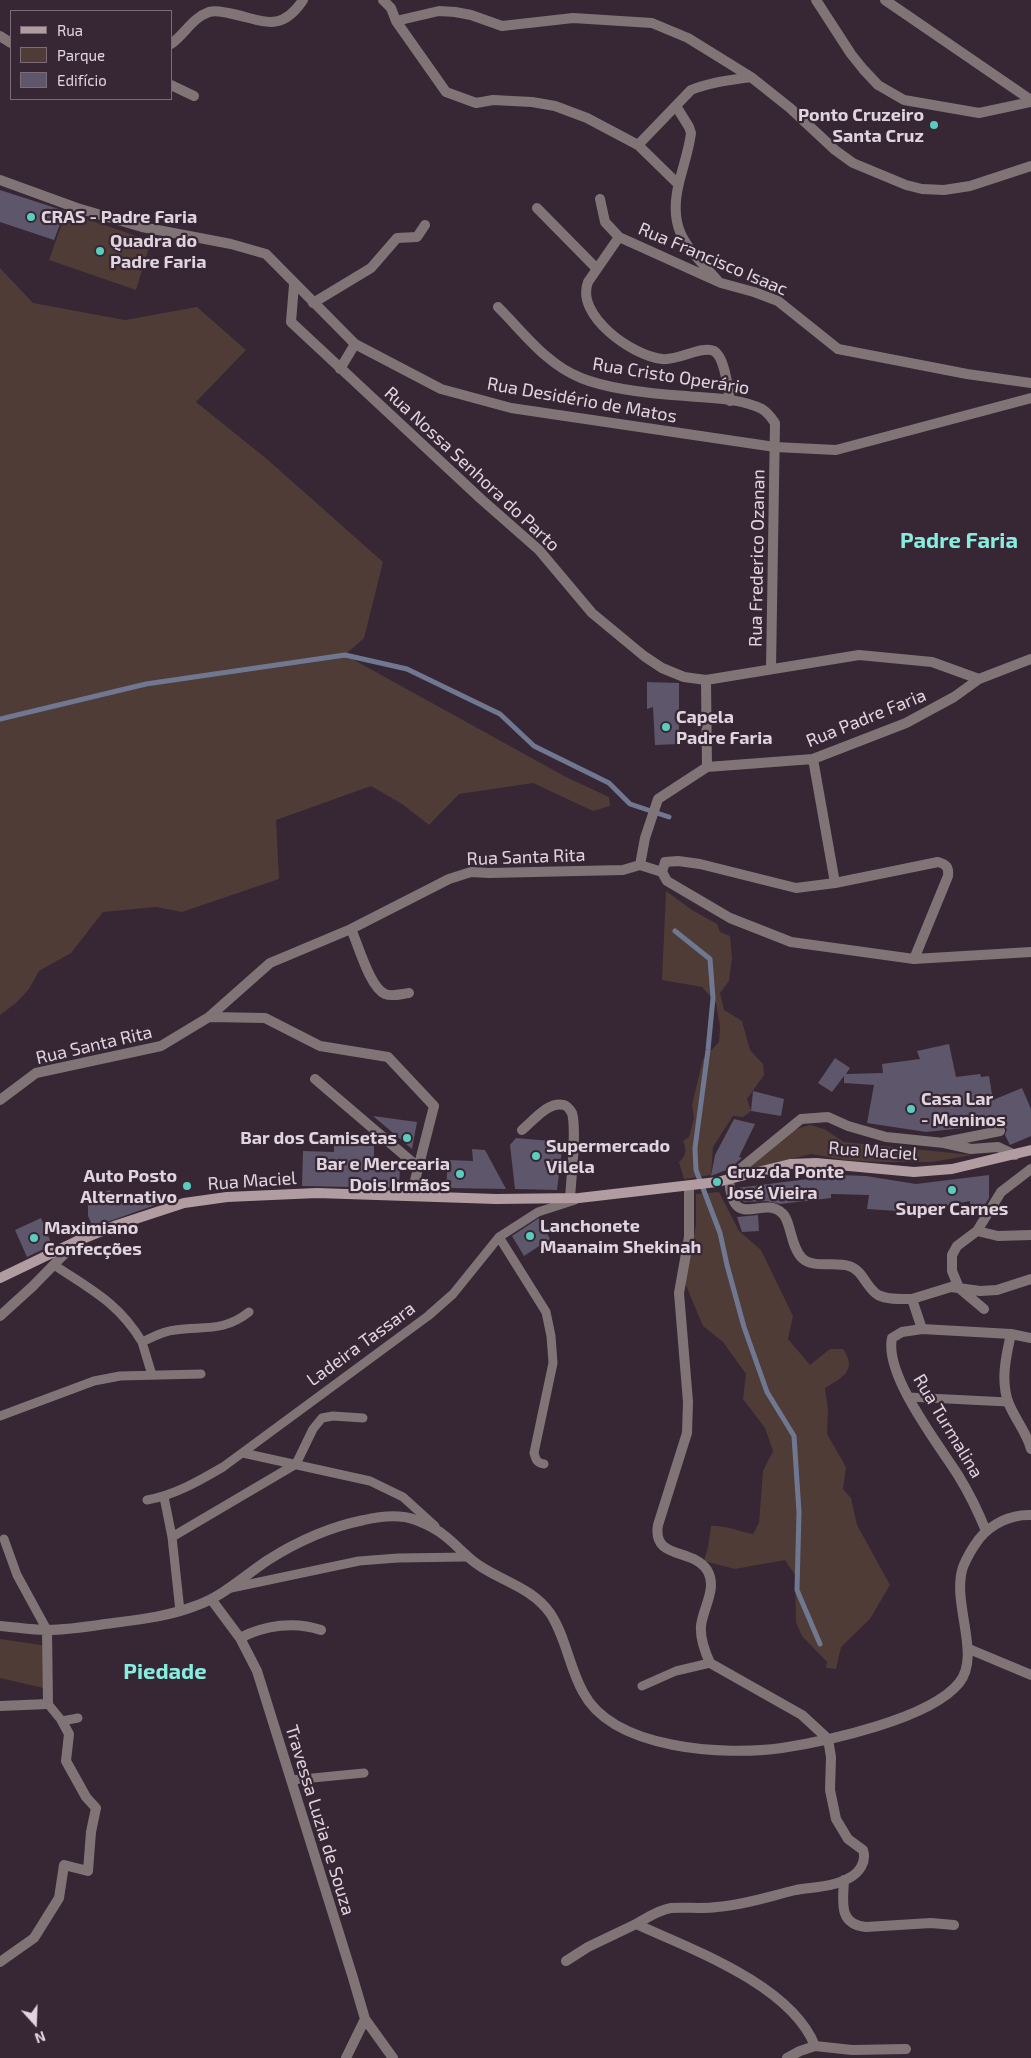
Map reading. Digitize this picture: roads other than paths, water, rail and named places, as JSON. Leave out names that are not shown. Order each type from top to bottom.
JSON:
[{"type":"main road","name":"Rua Maciel","points":[[0,1278],[77,1241],[150,1213],[184,1203],[227,1196],[317,1193],[496,1199],[575,1198],[717,1182],[790,1164],[816,1163],[914,1172],[952,1169],[1031,1150]]},
{"type":"street","points":[[208,0],[210,11]]},
{"type":"street","points":[[172,43],[190,24],[210,11],[226,12],[273,23],[287,18],[303,0]]},
{"type":"street","points":[[383,0],[391,8],[396,21],[446,92],[476,103],[493,100],[532,102],[555,106],[587,118],[638,144],[678,184]]},
{"type":"street","points":[[816,0],[863,69],[878,85],[904,100],[979,113],[1031,101]]},
{"type":"street","points":[[885,0],[1031,101]]},
{"type":"street","points":[[396,21],[439,11],[471,15],[502,26],[573,18],[643,21],[688,38],[751,77],[790,108],[835,150],[854,163],[906,185],[922,189],[944,190],[970,186],[1031,166]]},
{"type":"street","points":[[638,144],[691,90],[701,86],[751,77]]},
{"type":"street","points":[[172,85],[194,96]]},
{"type":"street","points":[[676,106],[691,133],[675,204],[678,230],[694,254],[721,283]]},
{"type":"street","name":"Rua Desidério de Matos","points":[[0,180],[77,208],[142,227],[231,244],[266,254],[294,285],[355,344],[440,388],[511,408],[775,448],[836,450],[1031,398]]},
{"type":"street","name":"Rua Francisco Isaac","points":[[600,199],[605,222],[619,237],[721,283],[778,301],[838,349],[967,374],[1031,383]]},
{"type":"street","points":[[537,208],[597,269]]},
{"type":"street","points":[[313,303],[371,268],[397,238],[417,236],[425,225]]},
{"type":"street","points":[[619,237],[585,290],[585,298],[597,320],[625,343],[655,357],[678,359],[700,351],[713,350],[722,360],[730,401]]},
{"type":"street","name":"Rua Nossa Senhora do Parto","points":[[294,285],[291,322],[481,499],[539,550],[592,613],[644,656],[662,668],[684,678],[706,680],[859,655],[932,662],[979,679]]},
{"type":"street","name":"Rua Cristo Operário","points":[[498,306],[540,352],[559,368],[582,379],[642,391],[730,401],[753,406],[769,415],[775,423],[775,448]]},
{"type":"street","points":[[340,368],[355,344]]},
{"type":"street","name":"Rua Frederico Ozanan","points":[[771,669],[775,448]]},
{"type":"street","name":"Rua Padre Faria","points":[[640,865],[645,838],[658,799],[707,768],[813,759],[906,723],[954,697],[979,679],[1031,659]]},
{"type":"street","points":[[706,680],[707,768]]},
{"type":"street","points":[[813,759],[835,883]]},
{"type":"street","points":[[662,872],[665,862],[678,861],[727,870],[796,888],[835,883],[938,862],[945,864],[948,869],[948,876],[914,959]]},
{"type":"street","name":"Rua Santa Rita","points":[[0,1100],[36,1073],[161,1046],[210,1017],[270,962],[351,929],[449,878],[471,872],[623,870],[640,865],[662,872],[667,881],[730,918],[791,942],[914,959],[1031,952]]},
{"type":"street","points":[[351,929],[374,983],[380,990],[386,994],[408,993]]},
{"type":"street","points":[[210,1017],[265,1018],[320,1046],[388,1057],[434,1106],[411,1196]]},
{"type":"street","points":[[314,1079],[418,1167]]},
{"type":"street","points":[[522,1130],[544,1110],[560,1105],[569,1108],[573,1123],[575,1198]]},
{"type":"street","name":"Rua Maciel","points":[[729,1178],[801,1119],[828,1118],[886,1137],[944,1143],[971,1149],[998,1147],[1015,1155]]},
{"type":"street","points":[[944,1143],[1000,1131]]},
{"type":"street","points":[[984,1309],[959,1288],[952,1272],[952,1256],[956,1246],[977,1231],[1002,1192],[1031,1169]]},
{"type":"street","points":[[729,1178],[732,1200],[740,1208],[775,1209],[782,1213],[794,1245],[801,1257],[808,1262],[852,1266],[858,1270],[870,1288],[878,1295],[888,1298],[912,1299],[942,1289],[997,1290],[1031,1279]]},
{"type":"street","points":[[566,1961],[588,1947],[662,1910],[740,1905],[795,1890],[844,1880],[861,1868],[864,1856],[860,1848],[844,1834],[836,1819],[830,1790],[831,1757],[828,1740],[802,1716],[710,1663],[705,1651],[701,1626],[711,1592],[711,1579],[706,1568],[696,1560],[663,1547],[658,1541],[657,1534],[687,1433],[688,1402],[679,1294],[689,1237],[693,1185]]},
{"type":"street","points":[[977,1231],[998,1236],[1031,1235]]},
{"type":"street","points":[[0,1316],[77,1241]]},
{"type":"street","points":[[912,1299],[922,1329]]},
{"type":"street","name":"Rua Turmalina","points":[[986,1531],[972,1498],[933,1440],[908,1396],[896,1369],[891,1344],[896,1335],[910,1330],[922,1329],[1011,1334],[1031,1338]]},
{"type":"street","points":[[1011,1334],[1005,1363],[1008,1402],[1031,1449]]},
{"type":"street","points":[[0,1626],[47,1630],[137,1620],[180,1611],[211,1599],[265,1562],[308,1537],[351,1523],[374,1518],[406,1517],[444,1534],[467,1557],[487,1571],[526,1590],[541,1602],[554,1620],[584,1695],[615,1726],[646,1739],[678,1745],[744,1751],[780,1748],[828,1740],[901,1719],[942,1697],[960,1682],[967,1669],[969,1649],[962,1613],[962,1569],[973,1547],[986,1531],[1002,1521],[1031,1515]]},
{"type":"street","name":"Travessa Luzia de Souza","points":[[211,1599],[240,1638],[258,1671],[365,2019],[393,2058]]},
{"type":"street","points":[[240,1638],[267,1628],[294,1624],[321,1630]]},
{"type":"street","points":[[0,1706],[48,1704],[47,1630]]},
{"type":"street","points":[[969,1649],[1031,1674]]},
{"type":"street","points":[[0,1962],[34,1938],[59,1898],[64,1865],[88,1871],[91,1832],[96,1808],[86,1797],[66,1761],[69,1734],[62,1721]]},
{"type":"street","points":[[844,1880],[844,1914],[849,1922],[856,1926],[866,1928],[930,1922],[954,1925]]},
{"type":"street","points":[[636,1924],[716,1959],[764,1990],[791,2011],[804,2025],[815,2046]]},
{"type":"street","points":[[346,2058],[365,2019]]},
{"type":"street","points":[[787,2058],[815,2046],[852,2050],[906,2049]]},
{"type":"lane","name":"Ladeira Tassara","points":[[147,1500],[164,1497],[201,1480],[243,1453],[453,1294],[498,1237],[538,1212],[575,1198]]},
{"type":"lane","points":[[498,1237],[546,1312],[551,1336],[553,1363],[534,1453],[536,1459],[544,1464]]},
{"type":"lane","points":[[54,1265],[123,1314],[142,1342],[152,1375]]},
{"type":"lane","points":[[142,1342],[173,1330],[208,1329],[226,1325],[239,1320],[249,1312]]},
{"type":"lane","points":[[0,1416],[94,1381],[120,1376],[201,1374]]},
{"type":"lane","points":[[908,1396],[1008,1402]]},
{"type":"lane","points":[[172,1537],[296,1464],[313,1429],[322,1418],[333,1416],[363,1418]]},
{"type":"lane","points":[[243,1453],[351,1476],[388,1488],[403,1497],[444,1534]]},
{"type":"lane","points":[[164,1497],[172,1537],[180,1611]]},
{"type":"lane","points":[[4,1539],[16,1575],[47,1630]]},
{"type":"lane","points":[[228,1588],[359,1561],[398,1558],[467,1557]]},
{"type":"lane","points":[[642,1686],[676,1671],[710,1663]]},
{"type":"lane","points":[[48,1704],[62,1721],[78,1718]]},
{"type":"lane","points":[[292,1780],[364,1774]]},
{"type":"waterway","points":[[0,719],[146,684],[345,655],[407,669],[500,714],[534,746],[609,783],[630,804],[669,817]]},
{"type":"waterway","points":[[675,931],[710,959],[713,998],[695,1148],[696,1170],[720,1233],[744,1327],[767,1392],[794,1436],[799,1512],[797,1590],[820,1644]]},
{"type":"place","name":"Ponto Cruzeiro Santa Cruz","points":[[934,125]]},
{"type":"place","name":"CRAS - Padre Faria","points":[[31,217]]},
{"type":"place","name":"Quadra do Padre Faria","points":[[100,251]]},
{"type":"place","name":"Capela Padre Faria","points":[[666,727]]},
{"type":"place","name":"Casa Lar - Meninos","points":[[911,1109]]},
{"type":"place","name":"Bar dos Camisetas","points":[[407,1138]]},
{"type":"place","name":"Supermercado Vilela","points":[[536,1156]]},
{"type":"place","name":"Bar e Mercearia Dois Irmãos","points":[[460,1174]]},
{"type":"place","name":"Cruz da Ponte José Vieira","points":[[717,1182]]},
{"type":"place","name":"Auto Posto Alternativo","points":[[187,1186]]},
{"type":"place","name":"Super Carnes","points":[[952,1190]]},
{"type":"place","name":"Lanchonete Maanaim Shekinah","points":[[530,1236]]},
{"type":"place","name":"Maximiano Confecções","points":[[34,1238]]},
{"type":"district","name":"Padre Faria","points":[[959,541]]},
{"type":"district","name":"Piedade","points":[[165,1672]]}]
